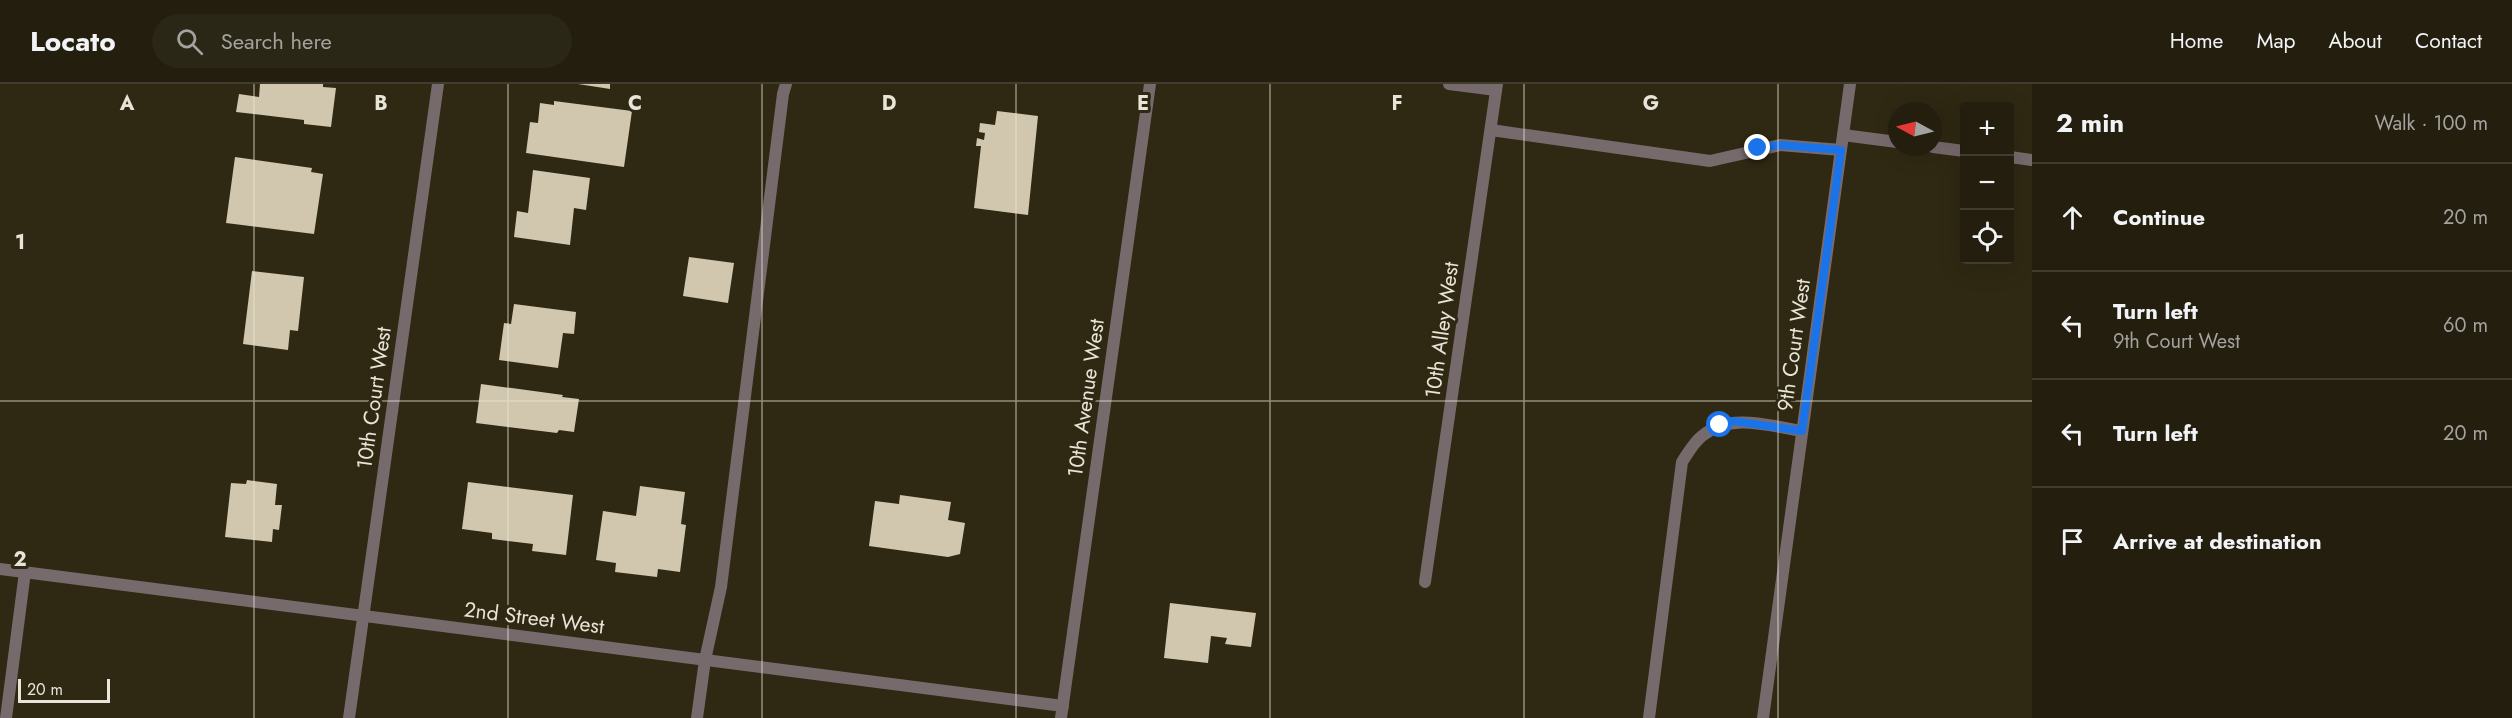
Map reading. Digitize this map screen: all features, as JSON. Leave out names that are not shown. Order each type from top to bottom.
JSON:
[{"type":"street","name":"10th Court West","points":[[349,718],[438,84]]},
{"type":"street","points":[[697,718],[705,660],[721,587],[786,84]]},
{"type":"street","name":"10th Avenue West","points":[[1062,712],[1150,84]]},
{"type":"street","points":[[1449,84],[1497,87]]},
{"type":"street","name":"9th Court West","points":[[1763,718],[1850,84]]},
{"type":"street","name":"10th Alley West","points":[[1425,582],[1497,87]]},
{"type":"street","points":[[1491,130],[1710,161],[1780,145],[1841,150]]},
{"type":"street","points":[[1843,135],[1888,141]]},
{"type":"street","points":[[1942,148],[1960,150]]},
{"type":"street","points":[[2014,158],[2032,160]]},
{"type":"street","points":[[1649,718],[1682,462],[1702,436],[1720,425],[1733,421],[1802,431]]},
{"type":"street","name":"2nd Street West","points":[[0,568],[705,660],[1062,712]]},
{"type":"street","points":[[6,718],[25,572]]},
{"type":"building","points":[[260,84],[323,84],[323,87],[336,88],[331,127],[304,124],[304,120],[236,112],[239,94],[259,97]]},
{"type":"building","points":[[578,84],[610,84],[610,89]]},
{"type":"building","points":[[554,101],[632,111],[624,167],[526,153],[530,122],[538,123],[540,103],[554,105]]},
{"type":"building","points":[[997,111],[1038,116],[1028,215],[974,208],[981,146],[976,146],[977,138],[984,140],[985,133],[979,132],[980,123],[995,125]]},
{"type":"building","points":[[235,157],[312,168],[311,172],[323,174],[314,234],[226,223]]},
{"type":"building","points":[[533,170],[590,178],[586,210],[574,208],[570,245],[514,237],[517,211],[528,213]]},
{"type":"building","points":[[689,257],[734,263],[728,303],[683,296]]},
{"type":"building","points":[[252,271],[304,277],[298,331],[290,330],[288,350],[243,344]]},
{"type":"building","points":[[514,304],[576,312],[574,334],[563,333],[558,368],[499,360],[504,323],[511,324]]},
{"type":"building","points":[[481,384],[579,399],[574,432],[559,430],[557,433],[476,423]]},
{"type":"building","points":[[247,480],[277,484],[275,505],[282,505],[279,530],[273,529],[272,542],[225,537],[231,483],[246,484]]},
{"type":"building","points":[[468,482],[573,495],[566,555],[532,551],[533,544],[492,539],[492,533],[462,529]]},
{"type":"building","points":[[640,486],[685,492],[681,524],[686,525],[680,572],[658,569],[657,577],[615,572],[616,563],[596,560],[603,511],[636,516]]},
{"type":"building","points":[[900,495],[951,502],[948,520],[965,523],[960,554],[948,557],[869,546],[875,501],[899,504]]},
{"type":"building","points":[[1170,603],[1256,613],[1251,647],[1225,644],[1227,638],[1211,636],[1208,663],[1164,658]]},
{"type":"route","points":[[1720,425],[1733,421],[1802,431],[1841,150],[1780,145],[1758,148]]}]
